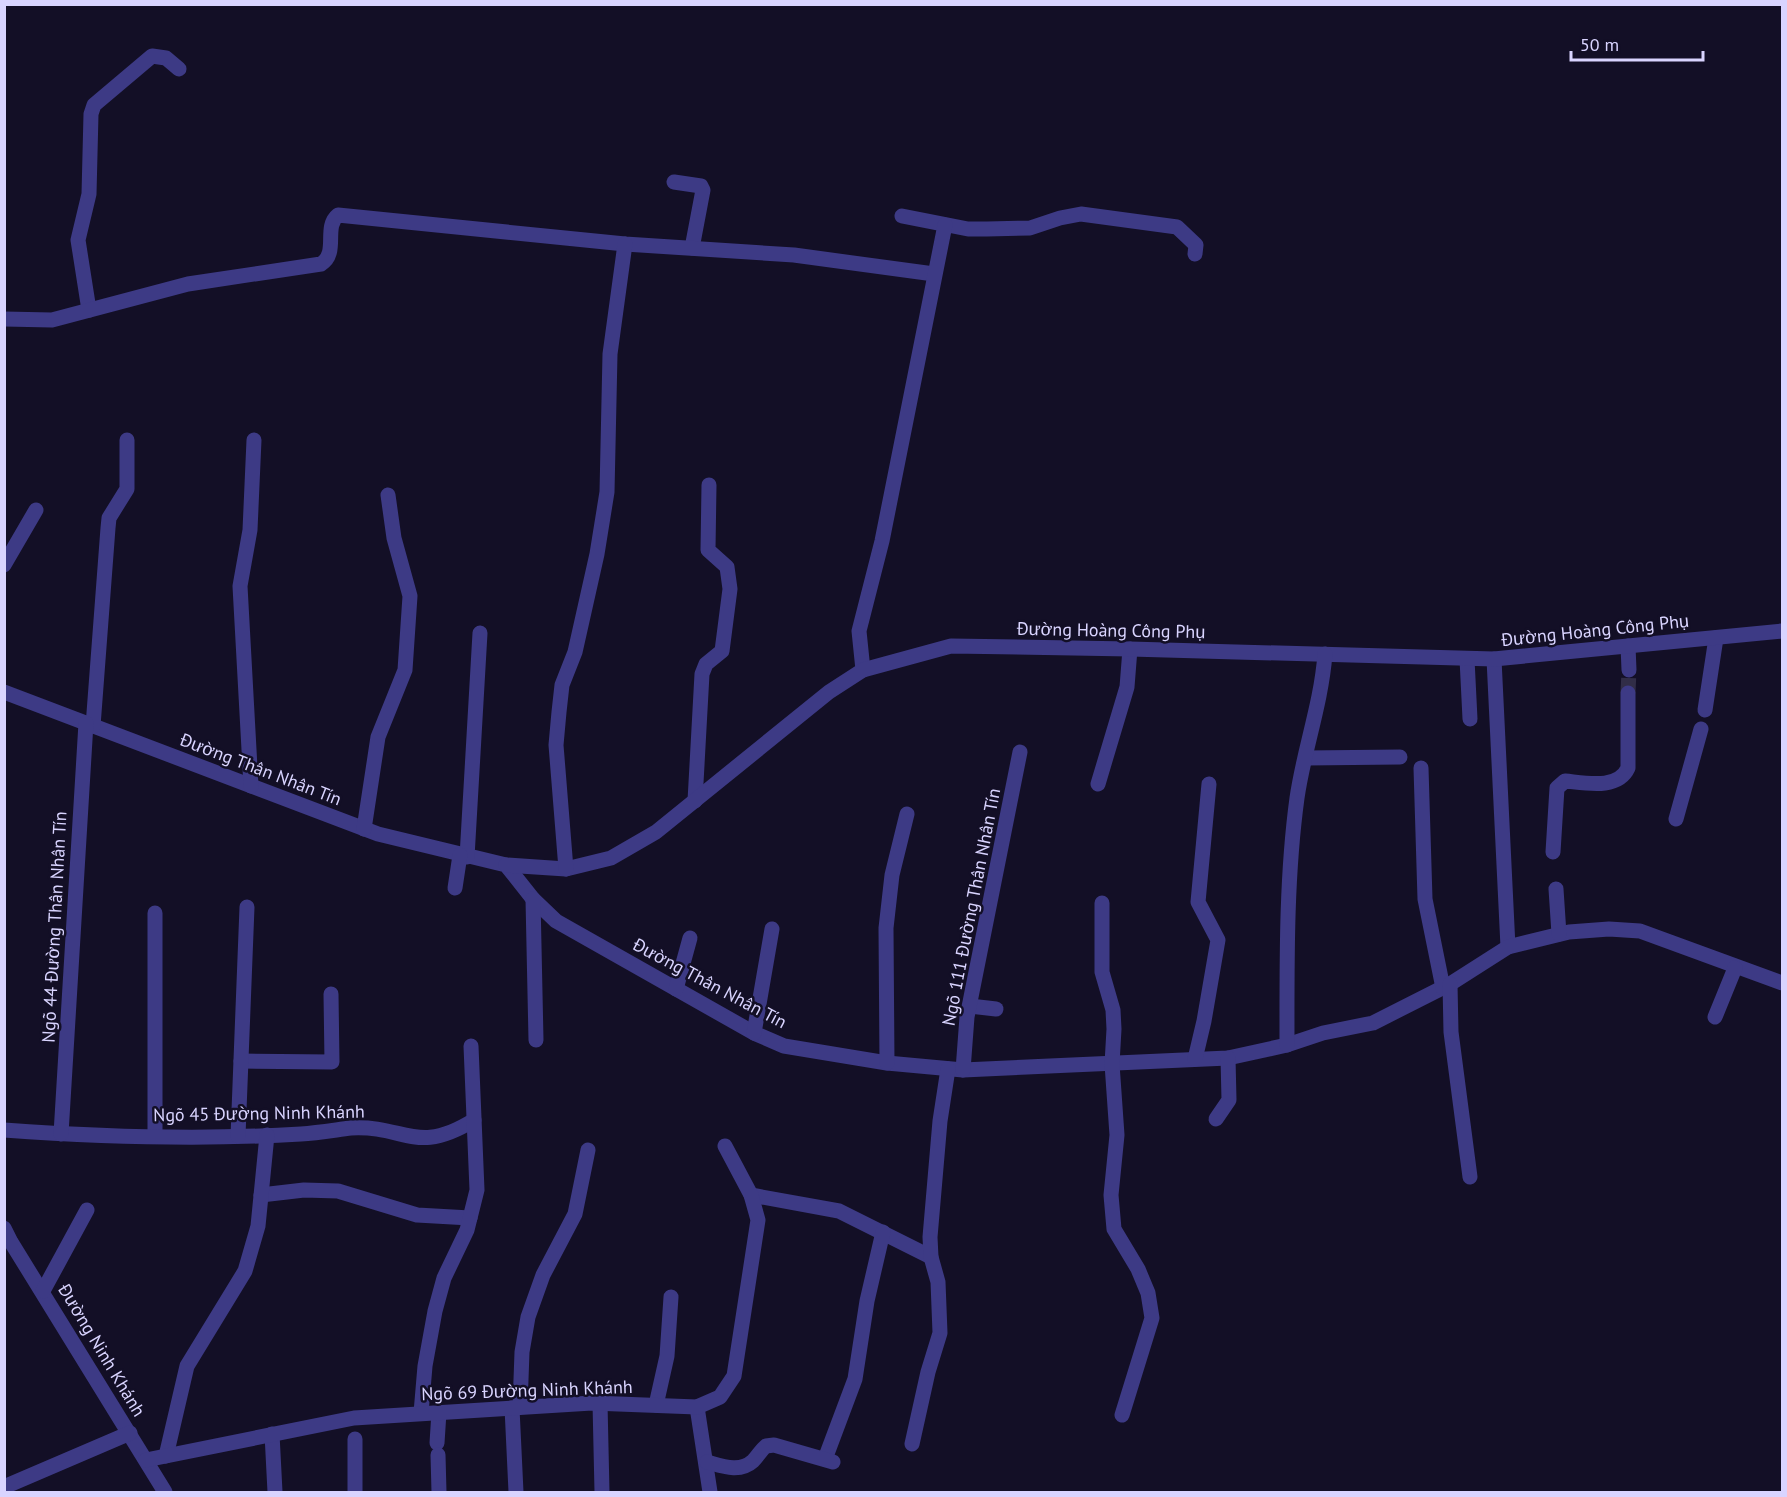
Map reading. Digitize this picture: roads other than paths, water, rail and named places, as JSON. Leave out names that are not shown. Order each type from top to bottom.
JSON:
[{"type":"street","points":[[89,310],[78,240],[88,194],[89,123],[94,105],[152,56],[166,58],[179,69]]},
{"type":"street","points":[[674,182],[701,186],[703,190],[692,248]]},
{"type":"street","points":[[902,216],[968,229],[1030,228],[1081,214],[1177,227],[1196,245],[1195,254]]},
{"type":"street","points":[[4,319],[52,320],[188,284],[321,264],[330,255],[332,224],[338,215],[625,244],[794,255],[934,274]]},
{"type":"street","points":[[863,670],[859,631],[882,541],[945,225]]},
{"type":"street","points":[[566,869],[556,745],[559,712],[562,686],[575,652],[597,554],[607,492],[610,354],[625,244]]},
{"type":"street","name":"Ngõ 44 Đường Thân Nhân Tín","points":[[61,1134],[90,724],[108,528],[109,518],[127,489],[127,440]]},
{"type":"street","points":[[251,786],[240,585],[250,530],[254,440]]},
{"type":"street","points":[[695,801],[702,674],[706,664],[722,651],[730,589],[727,567],[708,550],[709,485]]},
{"type":"street","points":[[364,829],[378,737],[405,670],[410,596],[394,538],[388,495]]},
{"type":"street","points":[[4,566],[36,510]]},
{"type":"street","name":"Đường Hoàng Công Phụ","points":[[506,865],[566,869],[610,858],[656,832],[829,693],[863,670],[951,646],[1494,659],[1782,631]]},
{"type":"street","points":[[455,888],[463,856],[480,633]]},
{"type":"street","points":[[1705,710],[1716,638]]},
{"type":"street","points":[[1628,646],[1629,669]]},
{"type":"street","points":[[1098,784],[1127,687],[1131,649]]},
{"type":"street","points":[[1287,1045],[1287,944],[1292,840],[1306,758],[1322,690],[1324,654]]},
{"type":"street","points":[[1467,659],[1470,719]]},
{"type":"street","points":[[1494,659],[1508,946]]},
{"type":"street","name":"Đường Thân Nhân Tín","points":[[4,692],[364,829],[463,856],[506,865],[532,899],[556,921],[754,1033],[784,1046],[887,1063],[956,1069],[1228,1058],[1287,1045],[1323,1033],[1373,1023],[1446,986],[1508,946],[1559,934],[1609,929],[1640,931],[1735,968],[1782,983]]},
{"type":"street","points":[[1553,852],[1557,789],[1565,781],[1589,784],[1615,781],[1624,777],[1628,768],[1628,693]]},
{"type":"street","points":[[1676,819],[1701,729]]},
{"type":"street","name":"Ngõ 111 Đường Thân Nhân Tín","points":[[912,1444],[928,1372],[940,1333],[938,1282],[931,1257],[939,1121],[956,1069],[970,1006],[1020,752]]},
{"type":"street","points":[[1306,758],[1400,757]]},
{"type":"street","points":[[1421,768],[1425,899],[1446,986],[1470,1177]]},
{"type":"street","points":[[1195,1059],[1218,940],[1198,902],[1209,784]]},
{"type":"street","points":[[887,1063],[886,928],[892,875],[907,814]]},
{"type":"street","points":[[1556,889],[1559,934]]},
{"type":"street","points":[[532,899],[536,1040]]},
{"type":"street","points":[[1102,903],[1102,972],[1113,1010],[1112,1064],[1118,1135],[1111,1195],[1114,1229],[1145,1285],[1152,1318],[1122,1415]]},
{"type":"street","points":[[238,1136],[247,907]]},
{"type":"street","points":[[154,913],[155,1135]]},
{"type":"street","points":[[754,1033],[772,929]]},
{"type":"street","points":[[676,989],[690,938]]},
{"type":"street","points":[[1714,1017],[1735,968]]},
{"type":"street","points":[[241,1061],[332,1062],[331,994]]},
{"type":"street","points":[[970,1006],[996,1009]]},
{"type":"street","points":[[421,1413],[425,1366],[435,1311],[444,1278],[470,1218],[477,1190],[471,1046]]},
{"type":"street","points":[[1216,1119],[1229,1100],[1228,1058]]},
{"type":"street","name":"Ngõ 45 Đường Ninh Khánh","points":[[4,1130],[61,1134],[238,1136],[353,1128],[430,1139],[453,1133],[474,1120]]},
{"type":"street","points":[[166,1456],[187,1366],[245,1271],[258,1226],[267,1135]]},
{"type":"street","points":[[710,1492],[707,1462],[699,1434],[697,1407],[720,1397],[735,1376],[758,1220],[751,1195],[725,1146]]},
{"type":"street","points":[[516,1492],[516,1408],[528,1317],[543,1275],[575,1214],[588,1150]]},
{"type":"street","points":[[261,1195],[304,1190],[339,1191],[417,1215],[470,1218]]},
{"type":"street","points":[[751,1195],[839,1211],[931,1257]]},
{"type":"street","points":[[43,1291],[87,1210]]},
{"type":"street","name":"Đường Ninh Khánh","points":[[4,1228],[10,1242],[43,1291],[165,1492]]},
{"type":"street","points":[[707,1462],[725,1467],[744,1466],[751,1463],[766,1446],[774,1445],[830,1461],[855,1379],[867,1301],[883,1232]]},
{"type":"street","points":[[656,1405],[667,1356],[671,1297]]},
{"type":"street","points":[[600,1403],[602,1492]]},
{"type":"street","name":"Ngõ 69 Đường Ninh Khánh","points":[[146,1460],[354,1418],[600,1403],[697,1407]]},
{"type":"street","points":[[439,1412],[437,1449],[439,1492]]},
{"type":"street","points":[[4,1487],[130,1433]]},
{"type":"street","points":[[272,1434],[275,1492]]},
{"type":"street","points":[[355,1439],[355,1492]]},
{"type":"tunnel","points":[[1628,693],[1629,670]]}]
